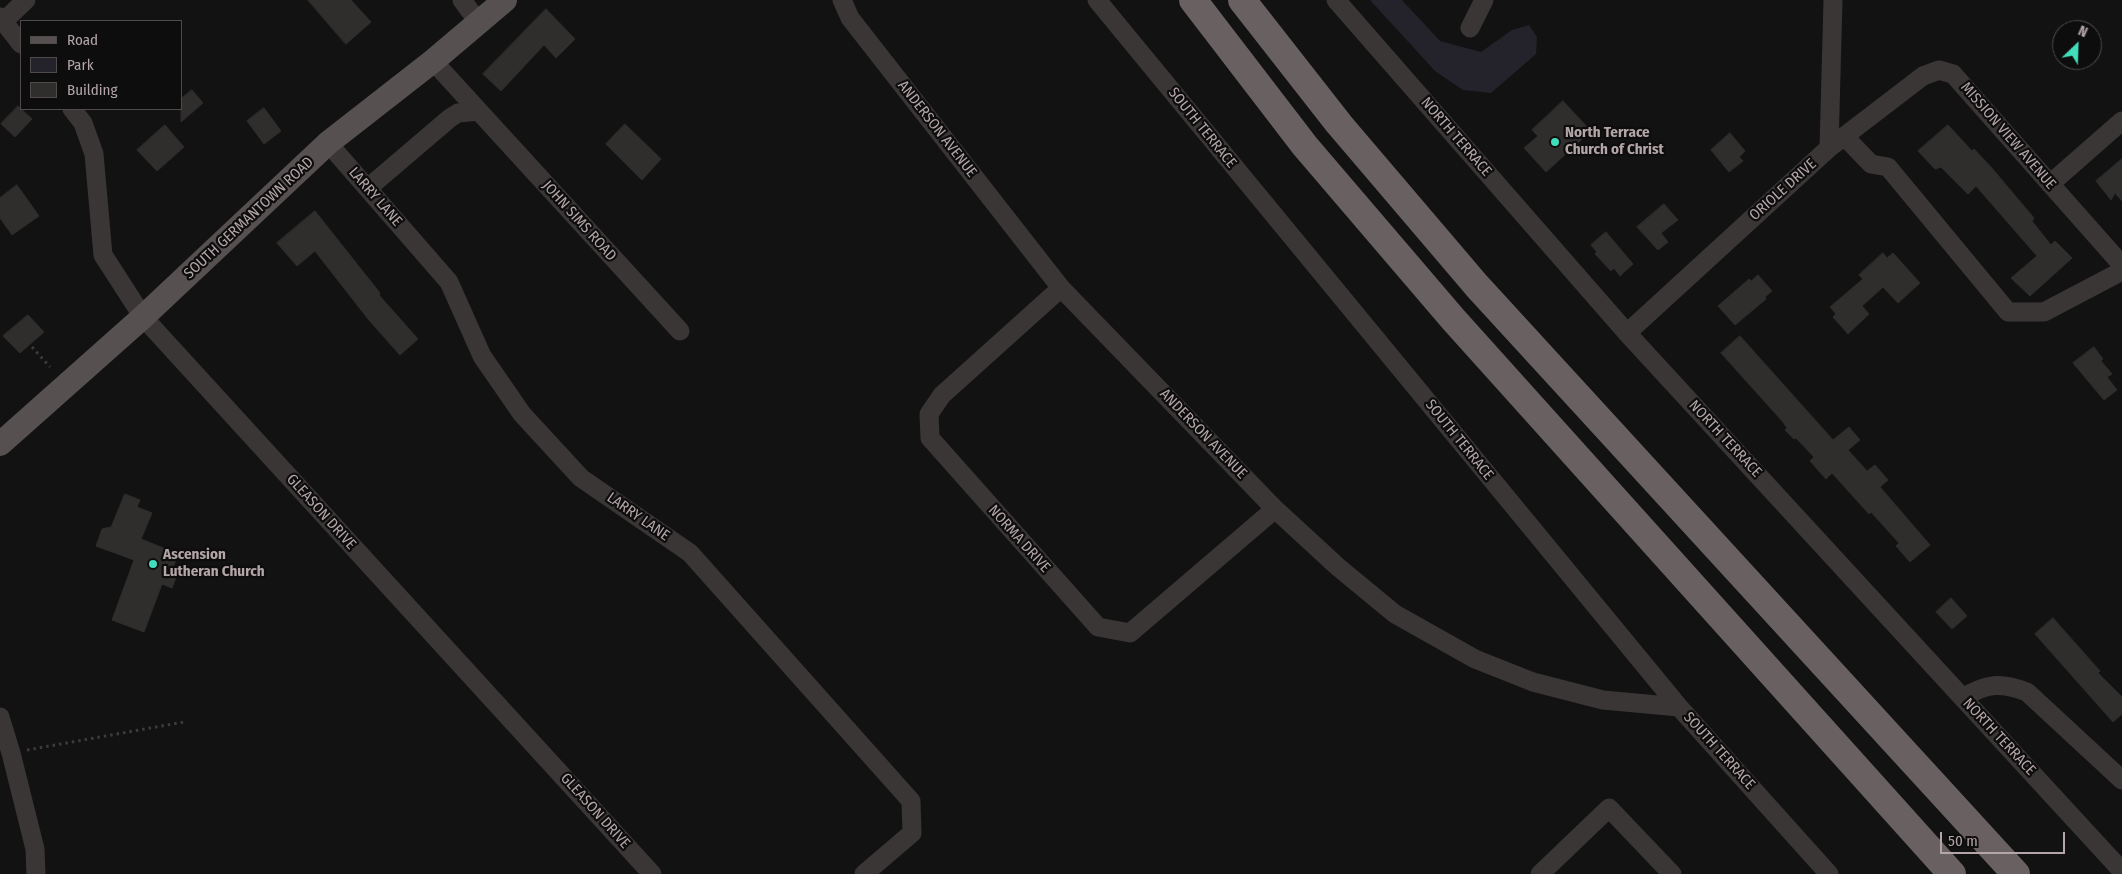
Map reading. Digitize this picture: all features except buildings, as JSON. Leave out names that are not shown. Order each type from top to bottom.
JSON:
[{"type":"highway","points":[[1193,0],[1305,146],[1453,318],[1952,874]]},
{"type":"highway","points":[[1242,0],[1339,124],[1477,286],[2016,874]]},
{"type":"main road","name":"SOUTH GERMANTOWN ROAD","points":[[0,444],[143,317],[328,143],[433,61],[505,0]]},
{"type":"street","points":[[20,43],[2,19],[26,0]]},
{"type":"street","points":[[462,0],[479,23]]},
{"type":"street","name":"ANDERSON AVENUE","points":[[842,0],[850,18],[1061,288],[1275,510],[1338,567],[1394,614],[1475,659],[1533,682],[1603,700],[1678,707]]},
{"type":"street","name":"SOUTH TERRACE","points":[[1097,0],[1678,707],[1829,874]]},
{"type":"street","name":"NORTH TERRACE","points":[[1336,0],[1627,332],[2122,871]]},
{"type":"street","points":[[1470,28],[1484,0]]},
{"type":"street","name":"ORIOLE DRIVE","points":[[1627,332],[1830,148],[1833,0]]},
{"type":"street","name":"JOHN SIMS ROAD","points":[[433,61],[680,331]]},
{"type":"street","name":"MISSION VIEW AVENUE","points":[[1830,148],[1923,76],[1939,70],[1952,74],[2122,266]]},
{"type":"street","name":"GLEASON DRIVE","points":[[73,110],[83,123],[94,154],[103,255],[143,317],[652,874]]},
{"type":"street","points":[[368,188],[450,118],[458,113],[479,111]]},
{"type":"street","points":[[2050,184],[2122,121]]},
{"type":"street","points":[[1845,137],[1871,164],[1888,167],[2008,312],[2044,312],[2122,271]]},
{"type":"street","name":"LARRY LANE","points":[[328,143],[449,282],[482,356],[522,414],[581,478],[690,553],[911,801],[912,833],[864,874]]},
{"type":"street","name":"NORMA DRIVE","points":[[1061,288],[942,395],[929,414],[930,438],[1098,627],[1130,633],[1275,510]]},
{"type":"street","points":[[1963,698],[1976,690],[1990,685],[2012,686],[2027,692],[2122,780]]},
{"type":"street","points":[[0,717],[11,753],[34,850],[36,874]]},
{"type":"street","points":[[1540,874],[1609,808],[1672,874]]},
{"type":"path","points":[[32,346],[50,367]]},
{"type":"path","points":[[11,753],[184,722]]},
{"type":"green space","points":[[1370,0],[1402,0],[1440,41],[1481,52],[1512,30],[1529,25],[1537,37],[1536,54],[1491,93],[1463,90],[1435,71]]},
{"type":"place","name":"North Terrace Church of Christ","points":[[1555,142]]},
{"type":"place","name":"Ascension Lutheran Church","points":[[153,564]]}]
